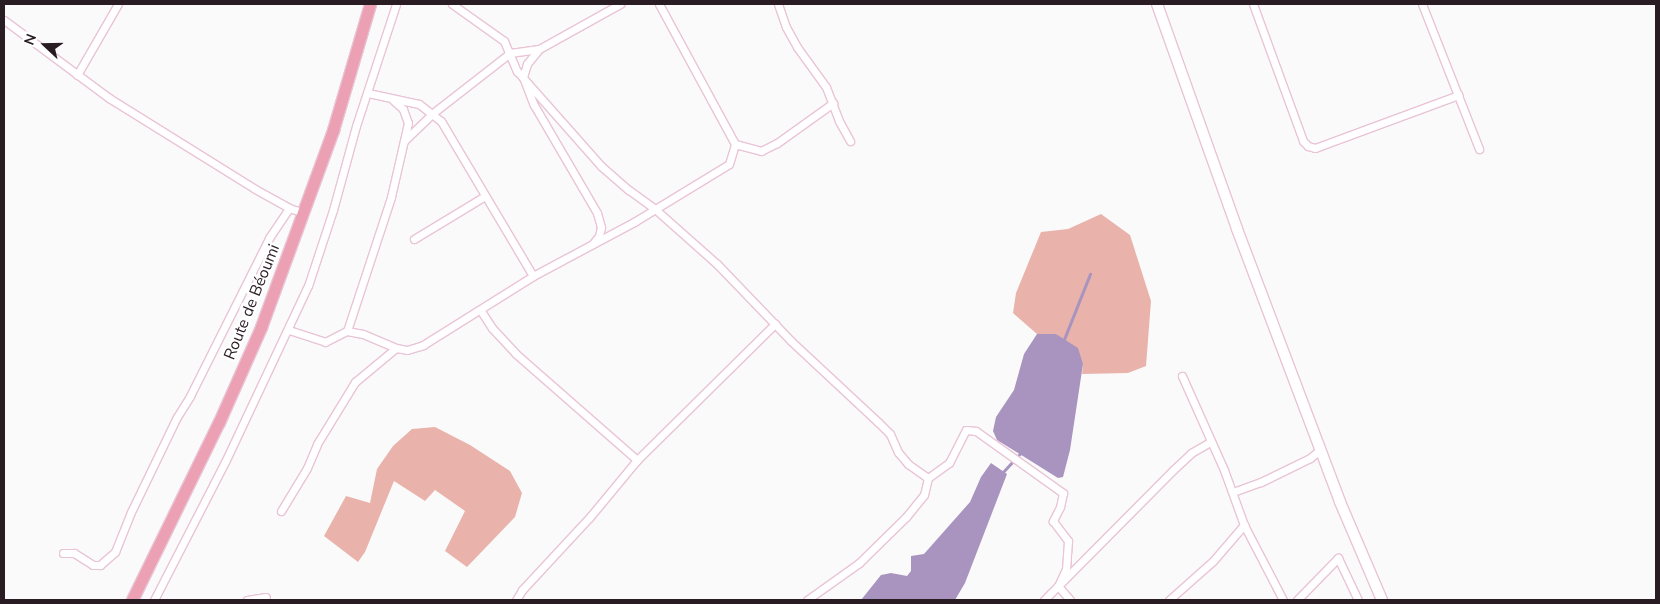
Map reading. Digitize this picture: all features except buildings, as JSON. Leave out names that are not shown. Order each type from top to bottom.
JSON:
[{"type":"main road","name":"Route de Béoumi","points":[[132,600],[261,327],[333,130],[370,4]]},
{"type":"main road","points":[[1157,4],[1236,229],[1320,450],[1382,600]]},
{"type":"street","points":[[77,74],[118,4]]},
{"type":"street","points":[[154,600],[225,462],[284,334],[289,330],[308,286],[331,218],[356,126],[396,4]]},
{"type":"street","points":[[452,4],[504,41],[517,71],[601,166],[629,190],[656,208],[717,264],[775,324],[890,434],[898,452],[908,464],[928,478]]},
{"type":"street","points":[[404,141],[433,113],[510,53],[539,49],[620,4]]},
{"type":"street","points":[[289,330],[325,342],[346,331],[363,334],[396,348],[407,350],[423,345],[481,311],[533,276],[591,246],[729,164],[735,144],[659,4]]},
{"type":"street","points":[[778,4],[786,27],[797,47],[826,87],[839,121],[850,140]]},
{"type":"street","points":[[1253,4],[1303,141],[1308,146],[1315,148],[1458,95]]},
{"type":"street","points":[[1422,4],[1478,149]]},
{"type":"street","points":[[4,20],[77,74],[181,144],[289,208],[304,213]]},
{"type":"street","points":[[539,49],[527,64],[523,77],[534,105],[597,213],[601,227],[599,236],[591,246]]},
{"type":"street","points":[[368,93],[393,100],[419,104],[433,113],[451,136],[484,196],[533,276]]},
{"type":"street","points":[[346,331],[391,196],[408,124],[403,109],[393,100]]},
{"type":"street","points":[[735,144],[761,150],[778,143],[833,103]]},
{"type":"street","points":[[414,239],[484,196]]},
{"type":"street","points":[[63,553],[74,553],[93,565],[100,565],[115,552],[131,512],[177,417],[190,396],[269,238],[289,208]]},
{"type":"street","points":[[481,311],[492,328],[516,354],[637,460]]},
{"type":"street","points":[[516,600],[522,590],[589,518],[637,460],[775,324]]},
{"type":"street","points":[[280,511],[307,468],[317,444],[356,382],[396,348]]},
{"type":"street","points":[[1182,376],[1233,492],[1244,525],[1283,600]]},
{"type":"street","points":[[807,600],[859,563],[906,517],[924,495],[928,478],[949,464],[966,430],[976,431],[1052,483],[1063,493],[1060,507],[1053,521],[1068,541],[1066,569],[1058,586]]},
{"type":"street","points":[[1044,600],[1172,470],[1191,453],[1210,442]]},
{"type":"street","points":[[1233,492],[1307,460],[1320,450]]},
{"type":"street","points":[[1169,600],[1213,561],[1244,525]]},
{"type":"street","points":[[1297,600],[1338,558],[1358,600]]},
{"type":"street","points":[[1058,586],[1070,600]]},
{"type":"street","points":[[246,600],[266,597]]},
{"type":"shaded area","points":[[1101,214],[1130,235],[1151,301],[1146,366],[1128,373],[1082,374],[1083,364],[1056,334],[1037,334],[1013,313],[1016,293],[1041,232],[1068,229]]},
{"type":"shaded area","points":[[1037,334],[1056,334],[1078,348],[1083,364],[1070,450],[1063,477],[1058,478],[997,440],[993,431],[996,417],[1014,390],[1024,354]]},
{"type":"shaded area","points":[[435,427],[470,445],[510,471],[522,493],[515,517],[467,567],[445,551],[465,511],[435,490],[425,501],[394,481],[365,552],[358,562],[324,536],[346,496],[370,503],[377,469],[393,446],[412,429]]},
{"type":"shaded area","points":[[991,463],[1007,474],[965,583],[955,600],[861,600],[881,575],[891,573],[907,576],[911,571],[911,556],[924,554],[970,502],[981,477]]},
{"type":"waterway","points":[[1063,342],[1090,274]]},
{"type":"waterway","points":[[1002,473],[1020,454]]}]
